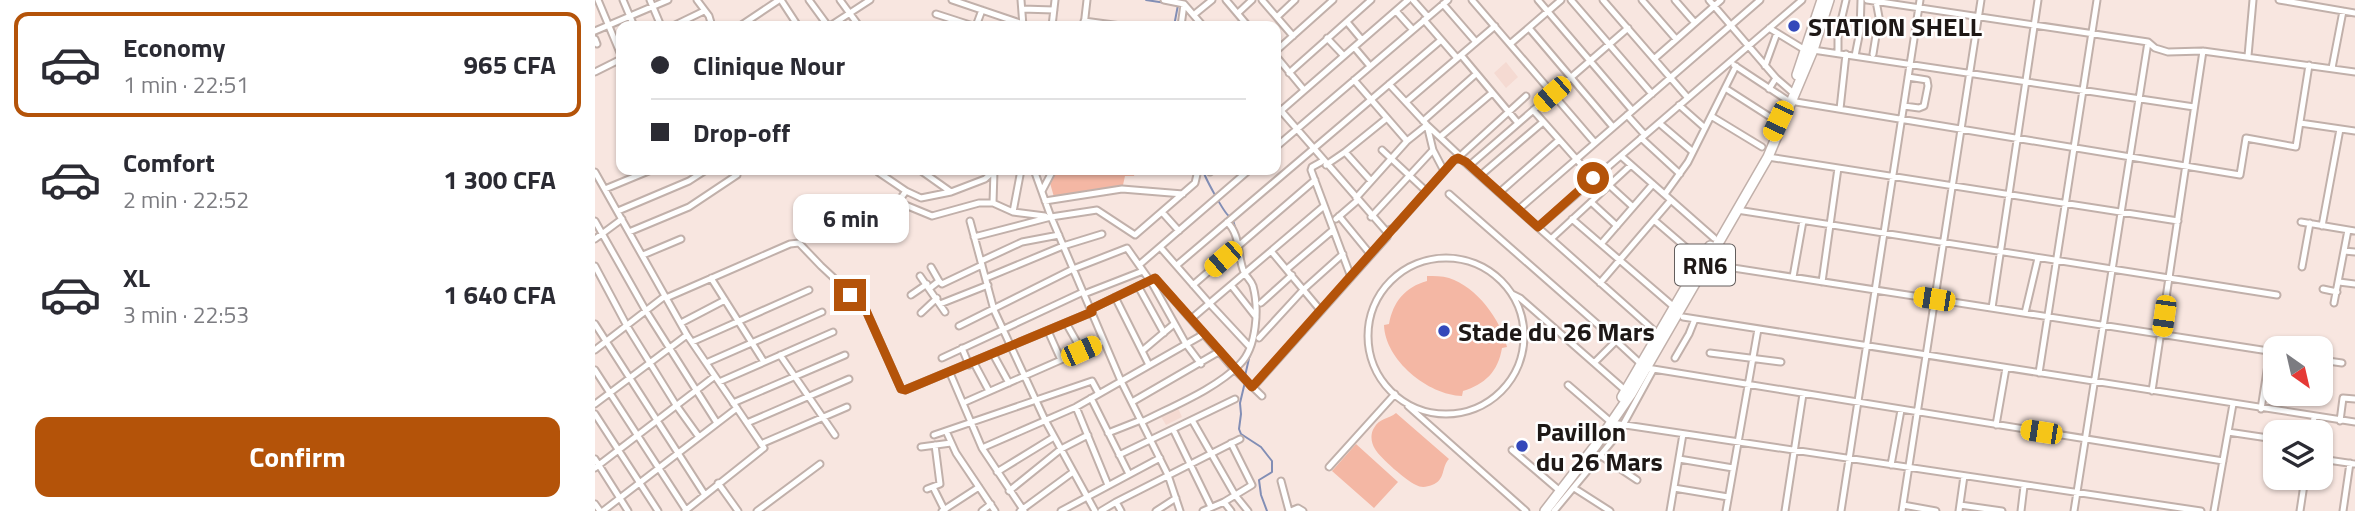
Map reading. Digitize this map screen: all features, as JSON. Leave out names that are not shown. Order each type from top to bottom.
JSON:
[{"type":"highway","name":"RN6","points":[[1660,338],[1767,157],[1829,0]]},
{"type":"highway","name":"RN6","points":[[1545,511],[1647,368],[1674,307],[1762,156],[1791,98],[1809,50],[1818,2]]},
{"type":"highway","name":"RN6","points":[[1539,511],[1558,491]]},
{"type":"street","points":[[598,0],[616,45]]},
{"type":"street","points":[[623,0],[632,21]]},
{"type":"street","points":[[618,21],[652,3],[668,0]]},
{"type":"street","points":[[697,0],[710,21]]},
{"type":"street","points":[[748,21],[780,0],[795,21]]},
{"type":"street","points":[[809,0],[825,21]]},
{"type":"street","points":[[840,0],[855,21]]},
{"type":"street","points":[[837,21],[870,0]]},
{"type":"street","points":[[952,0],[1012,21]]},
{"type":"street","points":[[1021,0],[1023,21]]},
{"type":"street","points":[[1053,21],[1055,0]]},
{"type":"street","points":[[1084,21],[1087,0]]},
{"type":"street","points":[[1164,0],[1185,2],[1202,21]]},
{"type":"street","points":[[1196,13],[1212,0]]},
{"type":"street","points":[[1226,0],[1244,21]]},
{"type":"street","points":[[1237,13],[1252,0]]},
{"type":"street","points":[[1262,0],[1280,21]]},
{"type":"street","points":[[1277,17],[1296,0]]},
{"type":"street","points":[[1281,48],[1333,0]]},
{"type":"street","points":[[1289,72],[1371,0]]},
{"type":"street","points":[[1393,0],[1413,30]]},
{"type":"street","points":[[1281,107],[1411,0],[1441,40],[1476,74],[1518,123]]},
{"type":"street","points":[[1472,0],[1595,143]]},
{"type":"street","points":[[1538,0],[1632,110]]},
{"type":"street","points":[[1510,44],[1561,0]]},
{"type":"street","points":[[1571,0],[1652,94]]},
{"type":"street","points":[[1603,0],[1688,98]]},
{"type":"street","points":[[1642,0],[1676,39]]},
{"type":"street","points":[[1675,0],[1695,23]]},
{"type":"street","points":[[1709,0],[1791,98]]},
{"type":"street","points":[[1654,59],[1721,0]]},
{"type":"street","points":[[1519,209],[1760,0]]},
{"type":"street","points":[[1538,227],[1802,0]]},
{"type":"street","points":[[1838,53],[1838,34],[1846,0]]},
{"type":"street","points":[[1855,56],[1860,31],[1861,0]]},
{"type":"street","points":[[1867,0],[2148,42],[2155,48],[2168,51],[2203,51],[2248,56],[2355,72]]},
{"type":"street","points":[[1841,511],[1920,0]]},
{"type":"street","points":[[1936,511],[1902,508],[1981,0]]},
{"type":"street","points":[[1992,308],[2038,0]]},
{"type":"street","points":[[2039,373],[2097,0]]},
{"type":"street","points":[[2248,56],[2253,0]]},
{"type":"street","points":[[2279,0],[2309,2],[2355,13]]},
{"type":"street","points":[[1873,54],[1879,17],[1876,1]]},
{"type":"street","points":[[1182,21],[1185,2]]},
{"type":"street","points":[[1185,2],[1201,21]]},
{"type":"street","points":[[1281,143],[1445,2],[1476,42]]},
{"type":"street","points":[[652,3],[659,21]]},
{"type":"street","points":[[1022,9],[1054,10]]},
{"type":"street","points":[[976,21],[982,10]]},
{"type":"street","points":[[683,21],[704,11]]},
{"type":"street","points":[[2332,68],[2343,11]]},
{"type":"street","points":[[936,14],[958,21]]},
{"type":"street","points":[[595,31],[616,22]]},
{"type":"street","points":[[1281,22],[1293,36]]},
{"type":"street","points":[[1347,22],[1362,40]]},
{"type":"street","points":[[1406,102],[1495,26]]},
{"type":"street","points":[[1529,28],[1613,127]]},
{"type":"street","points":[[1470,165],[1628,28]]},
{"type":"street","points":[[1769,28],[1809,50],[2195,107]]},
{"type":"street","points":[[1765,65],[1777,33]]},
{"type":"street","points":[[1327,38],[1344,56]]},
{"type":"street","points":[[1177,265],[1441,40]]},
{"type":"street","points":[[2074,511],[2148,42]]},
{"type":"street","points":[[1354,47],[1370,66]]},
{"type":"street","points":[[2153,391],[2203,51]]},
{"type":"street","points":[[1840,109],[1846,54]]},
{"type":"street","points":[[595,72],[616,60]]},
{"type":"street","points":[[1281,61],[1304,90]]},
{"type":"street","points":[[1730,62],[1769,89],[1791,98],[1840,109],[2241,175],[2246,138],[2296,147],[2309,65]]},
{"type":"street","points":[[1665,194],[1693,152],[1736,66]]},
{"type":"street","points":[[1287,268],[1332,226],[1407,141],[1476,74]]},
{"type":"street","points":[[1904,106],[1924,106],[1926,94],[1927,80],[1908,77]]},
{"type":"street","points":[[1769,89],[1776,78]]},
{"type":"street","points":[[1354,80],[1407,141]]},
{"type":"street","points":[[1389,84],[1459,158],[1660,338]]},
{"type":"street","points":[[1725,88],[1778,121]]},
{"type":"street","points":[[1440,137],[1492,93]]},
{"type":"street","points":[[1281,114],[1371,217],[1389,233],[1396,230],[1459,158],[1526,96]]},
{"type":"street","points":[[1679,106],[1705,128]]},
{"type":"street","points":[[1533,110],[1593,178]]},
{"type":"street","points":[[1627,115],[1643,137],[1679,174]]},
{"type":"street","points":[[1711,116],[1762,146]]},
{"type":"street","points":[[1351,277],[1311,168],[1345,152],[1387,118]]},
{"type":"street","points":[[1481,175],[1543,122]]},
{"type":"street","points":[[1425,123],[1433,150],[1444,171]]},
{"type":"street","points":[[1659,123],[1693,152]]},
{"type":"street","points":[[2300,123],[2355,131]]},
{"type":"street","points":[[2322,226],[2340,129]]},
{"type":"street","points":[[1500,192],[1559,140]]},
{"type":"street","points":[[1382,150],[1426,191]]},
{"type":"street","points":[[1371,217],[1433,150]]},
{"type":"street","points":[[1345,152],[1371,181]]},
{"type":"street","points":[[1621,156],[1714,238]]},
{"type":"street","points":[[1767,157],[2178,221]]},
{"type":"street","points":[[1459,158],[1470,165],[1660,338]]},
{"type":"street","points":[[1252,387],[1444,171],[1459,158]]},
{"type":"street","points":[[1552,239],[1631,165]]},
{"type":"street","points":[[1822,282],[1838,168]]},
{"type":"street","points":[[595,370],[685,511],[764,448],[687,335],[596,175]]},
{"type":"street","points":[[605,189],[639,175]]},
{"type":"street","points":[[618,211],[698,175]]},
{"type":"street","points":[[629,232],[689,207],[736,175]]},
{"type":"street","points":[[882,175],[921,198],[951,192],[989,175]]},
{"type":"street","points":[[929,175],[951,192]]},
{"type":"street","points":[[993,203],[994,175]]},
{"type":"street","points":[[1013,212],[1020,175]]},
{"type":"street","points":[[1036,175],[1121,381],[1168,475],[1180,511]]},
{"type":"street","points":[[1042,191],[1050,175]]},
{"type":"street","points":[[974,237],[1051,217],[1097,210],[1135,235],[1197,180],[1198,175]]},
{"type":"street","points":[[942,358],[1141,268],[1160,247],[1243,175]]},
{"type":"street","points":[[1193,285],[1315,180]]},
{"type":"street","points":[[1601,244],[1653,184]]},
{"type":"street","points":[[1609,185],[1633,207]]},
{"type":"street","points":[[1045,201],[1122,189],[1182,194]]},
{"type":"street","points":[[822,219],[841,209],[866,218],[883,213],[898,202],[906,191]]},
{"type":"street","points":[[1448,194],[1647,368],[2223,461]]},
{"type":"street","points":[[1600,283],[1671,200]]},
{"type":"street","points":[[898,202],[932,216],[979,203],[993,203],[1013,212],[1051,217]]},
{"type":"street","points":[[1591,202],[1617,226]]},
{"type":"street","points":[[1191,318],[1324,206]]},
{"type":"street","points":[[1737,210],[2277,295]]},
{"type":"street","points":[[1162,212],[1178,231]]},
{"type":"street","points":[[1339,216],[1371,255]]},
{"type":"street","points":[[595,239],[622,219]]},
{"type":"street","points":[[1108,433],[1142,421],[1208,388],[1243,362],[1257,309],[1252,283],[1244,272],[1230,219]]},
{"type":"street","points":[[1573,219],[1674,307]]},
{"type":"street","points":[[1654,220],[1697,257]]},
{"type":"street","points":[[595,221],[646,311],[717,423]]},
{"type":"street","points":[[970,221],[994,310],[1045,420],[1095,511]]},
{"type":"street","points":[[1793,277],[1803,221]]},
{"type":"street","points":[[2301,222],[2352,230],[2344,251],[2335,303]]},
{"type":"street","points":[[2302,267],[2310,223]]},
{"type":"street","points":[[931,267],[942,284],[1022,242],[1059,234]]},
{"type":"street","points":[[986,278],[1063,246],[1102,234]]},
{"type":"street","points":[[642,256],[681,239]]},
{"type":"street","points":[[595,350],[666,297],[790,244],[799,243],[864,306],[902,390],[950,373],[1048,331],[1155,278],[1234,369],[1262,396]]},
{"type":"street","points":[[1160,247],[1249,346]]},
{"type":"street","points":[[959,326],[1073,269],[1127,248],[1150,280],[1186,344],[1201,364]]},
{"type":"street","points":[[1271,251],[1321,311]]},
{"type":"street","points":[[2344,251],[2355,252]]},
{"type":"street","points":[[1259,338],[1304,289],[1343,254]]},
{"type":"street","points":[[2025,313],[2038,258]]},
{"type":"street","points":[[1526,511],[1397,396],[1377,370],[1369,339],[1371,320],[1377,302],[1395,278],[1421,263],[1439,259],[1457,260],[1486,269],[1629,393]]},
{"type":"street","points":[[1714,265],[2263,351]]},
{"type":"street","points":[[595,266],[627,326],[699,437]]},
{"type":"street","points":[[1261,303],[1292,275]]},
{"type":"street","points":[[921,276],[945,312]]},
{"type":"street","points":[[711,278],[764,362]]},
{"type":"street","points":[[911,295],[939,281]]},
{"type":"street","points":[[2339,282],[2355,284]]},
{"type":"street","points":[[921,313],[939,301],[988,285]]},
{"type":"street","points":[[1231,285],[1256,317]]},
{"type":"street","points":[[1137,286],[1164,333]]},
{"type":"street","points":[[2323,289],[2337,292]]},
{"type":"street","points":[[692,342],[809,290]]},
{"type":"street","points":[[1397,396],[1421,410],[1443,414],[1475,409],[1498,395],[1511,380],[1524,344],[1523,324],[1512,293]]},
{"type":"street","points":[[1115,297],[1149,365]]},
{"type":"street","points":[[681,323],[725,300]]},
{"type":"street","points":[[706,363],[822,312]]},
{"type":"street","points":[[1683,317],[2355,422]]},
{"type":"street","points":[[1675,358],[1695,319]]},
{"type":"street","points":[[1066,323],[1081,351]]},
{"type":"street","points":[[595,324],[705,495]]},
{"type":"street","points":[[1142,351],[1174,324]]},
{"type":"street","points":[[1726,511],[1758,329]]},
{"type":"street","points":[[1048,331],[1062,360]]},
{"type":"street","points":[[628,511],[596,464],[696,390],[833,332]]},
{"type":"street","points":[[982,448],[1076,407],[1204,334]]},
{"type":"street","points":[[595,404],[687,335]]},
{"type":"street","points":[[1594,363],[1614,342],[1612,337]]},
{"type":"street","points":[[963,403],[1104,341]]},
{"type":"street","points":[[962,348],[989,391]]},
{"type":"street","points":[[1132,402],[1220,351]]},
{"type":"street","points":[[1710,353],[1781,362]]},
{"type":"street","points":[[993,354],[1009,383]]},
{"type":"street","points":[[780,355],[835,435]]},
{"type":"street","points":[[595,504],[601,511],[620,498],[735,406],[845,355]]},
{"type":"street","points":[[2333,362],[2342,363]]},
{"type":"street","points":[[1555,511],[1624,425],[1647,368]]},
{"type":"street","points":[[1996,425],[2005,368]]},
{"type":"street","points":[[950,373],[982,448],[1022,510],[1073,472]]},
{"type":"street","points":[[747,423],[849,379]]},
{"type":"street","points":[[934,435],[1092,381],[1099,394]]},
{"type":"street","points":[[1567,387],[1608,422],[2169,509],[2201,511]]},
{"type":"street","points":[[1785,511],[1803,394]]},
{"type":"street","points":[[1329,467],[1397,396]]},
{"type":"street","points":[[1091,398],[1129,474]]},
{"type":"street","points":[[2340,421],[2343,398],[2355,399]]},
{"type":"street","points":[[1119,455],[1235,399]]},
{"type":"street","points":[[2261,409],[2263,399]]},
{"type":"street","points":[[2214,511],[2233,404]]},
{"type":"street","points":[[761,444],[846,407]]},
{"type":"street","points":[[1076,407],[1108,485]]},
{"type":"street","points":[[1891,465],[1901,410]]},
{"type":"street","points":[[595,414],[658,511]]},
{"type":"street","points":[[1192,419],[1235,495],[1248,511]]},
{"type":"street","points":[[1173,429],[1211,507]]},
{"type":"street","points":[[946,431],[995,511]]},
{"type":"street","points":[[2228,432],[2263,437]]},
{"type":"street","points":[[1670,511],[1683,434]]},
{"type":"street","points":[[1009,491],[1061,449],[1088,435]]},
{"type":"street","points":[[997,472],[1054,437]]},
{"type":"street","points":[[1101,511],[1240,439]]},
{"type":"street","points":[[921,447],[951,443]]},
{"type":"street","points":[[1202,511],[1224,502],[1252,483],[1231,443]]},
{"type":"street","points":[[935,445],[940,484],[930,488],[944,511],[979,487]]},
{"type":"street","points":[[1511,451],[1558,491]]},
{"type":"street","points":[[1601,456],[1637,480]]},
{"type":"street","points":[[1061,511],[1160,458]]},
{"type":"street","points":[[1679,459],[1733,468]]},
{"type":"street","points":[[2333,461],[2353,464],[2343,510],[2352,511]]},
{"type":"street","points":[[757,511],[821,464]]},
{"type":"street","points":[[1964,476],[1959,508],[2003,511]]},
{"type":"street","points":[[1281,481],[1290,511],[1298,508],[1303,511]]},
{"type":"street","points":[[718,483],[738,511]]},
{"type":"street","points":[[2021,511],[2024,486]]},
{"type":"street","points":[[1574,488],[1611,511]]},
{"type":"street","points":[[1674,488],[1728,497]]},
{"type":"street","points":[[2299,511],[2303,490]]},
{"type":"street","points":[[1156,511],[1176,498]]},
{"type":"street","points":[[1116,502],[1121,511]]},
{"type":"street","points":[[1224,502],[1231,511]]},
{"type":"street","points":[[982,511],[991,505]]},
{"type":"shaded area","points":[[1506,62],[1518,77],[1506,88],[1494,73]]},
{"type":"shaded area","points":[[1053,175],[1134,175],[1125,176],[1123,185],[1054,197],[1050,183]]},
{"type":"shaded area","name":"Stade du 26 Mars","points":[[1427,276],[1449,278],[1469,289],[1493,316],[1507,347],[1502,348],[1497,364],[1489,376],[1478,385],[1463,391],[1462,396],[1436,389],[1411,373],[1400,363],[1386,338],[1384,325],[1389,324],[1397,302],[1406,291],[1427,281]]},
{"type":"shaded area","points":[[1177,406],[1182,417],[1166,425],[1160,415]]},
{"type":"shaded area","points":[[1396,413],[1449,459],[1436,483],[1426,487],[1416,485],[1394,469],[1375,449],[1371,438],[1374,428],[1379,422]]},
{"type":"shaded area","points":[[1356,444],[1398,482],[1374,508],[1332,471]]},
{"type":"waterway","points":[[1146,0],[1166,3]]},
{"type":"waterway","points":[[1175,21],[1178,5]]},
{"type":"waterway","points":[[1205,175],[1229,216]]},
{"type":"waterway","points":[[1233,220],[1237,234]]},
{"type":"waterway","points":[[1243,259],[1245,268]]},
{"type":"waterway","points":[[1248,272],[1255,285]]},
{"type":"waterway","points":[[1258,305],[1258,327]]},
{"type":"waterway","points":[[1245,376],[1250,354]]},
{"type":"waterway","points":[[1245,382],[1240,403],[1239,429],[1241,434],[1261,447],[1272,461],[1272,472],[1259,480],[1267,511]]},
{"type":"place","name":"STATION SHELL","points":[[1794,26]]},
{"type":"place","name":"Stade du 26 Mars","points":[[1444,331]]},
{"type":"place","name":"Pavillon du 26 Mars","points":[[1522,446]]},
{"type":"route","points":[[850,295],[864,306],[901,389],[905,390],[1092,312],[1091,309],[1155,278],[1252,387],[1454,160],[1458,158],[1466,162],[1538,227],[1593,178]]}]
